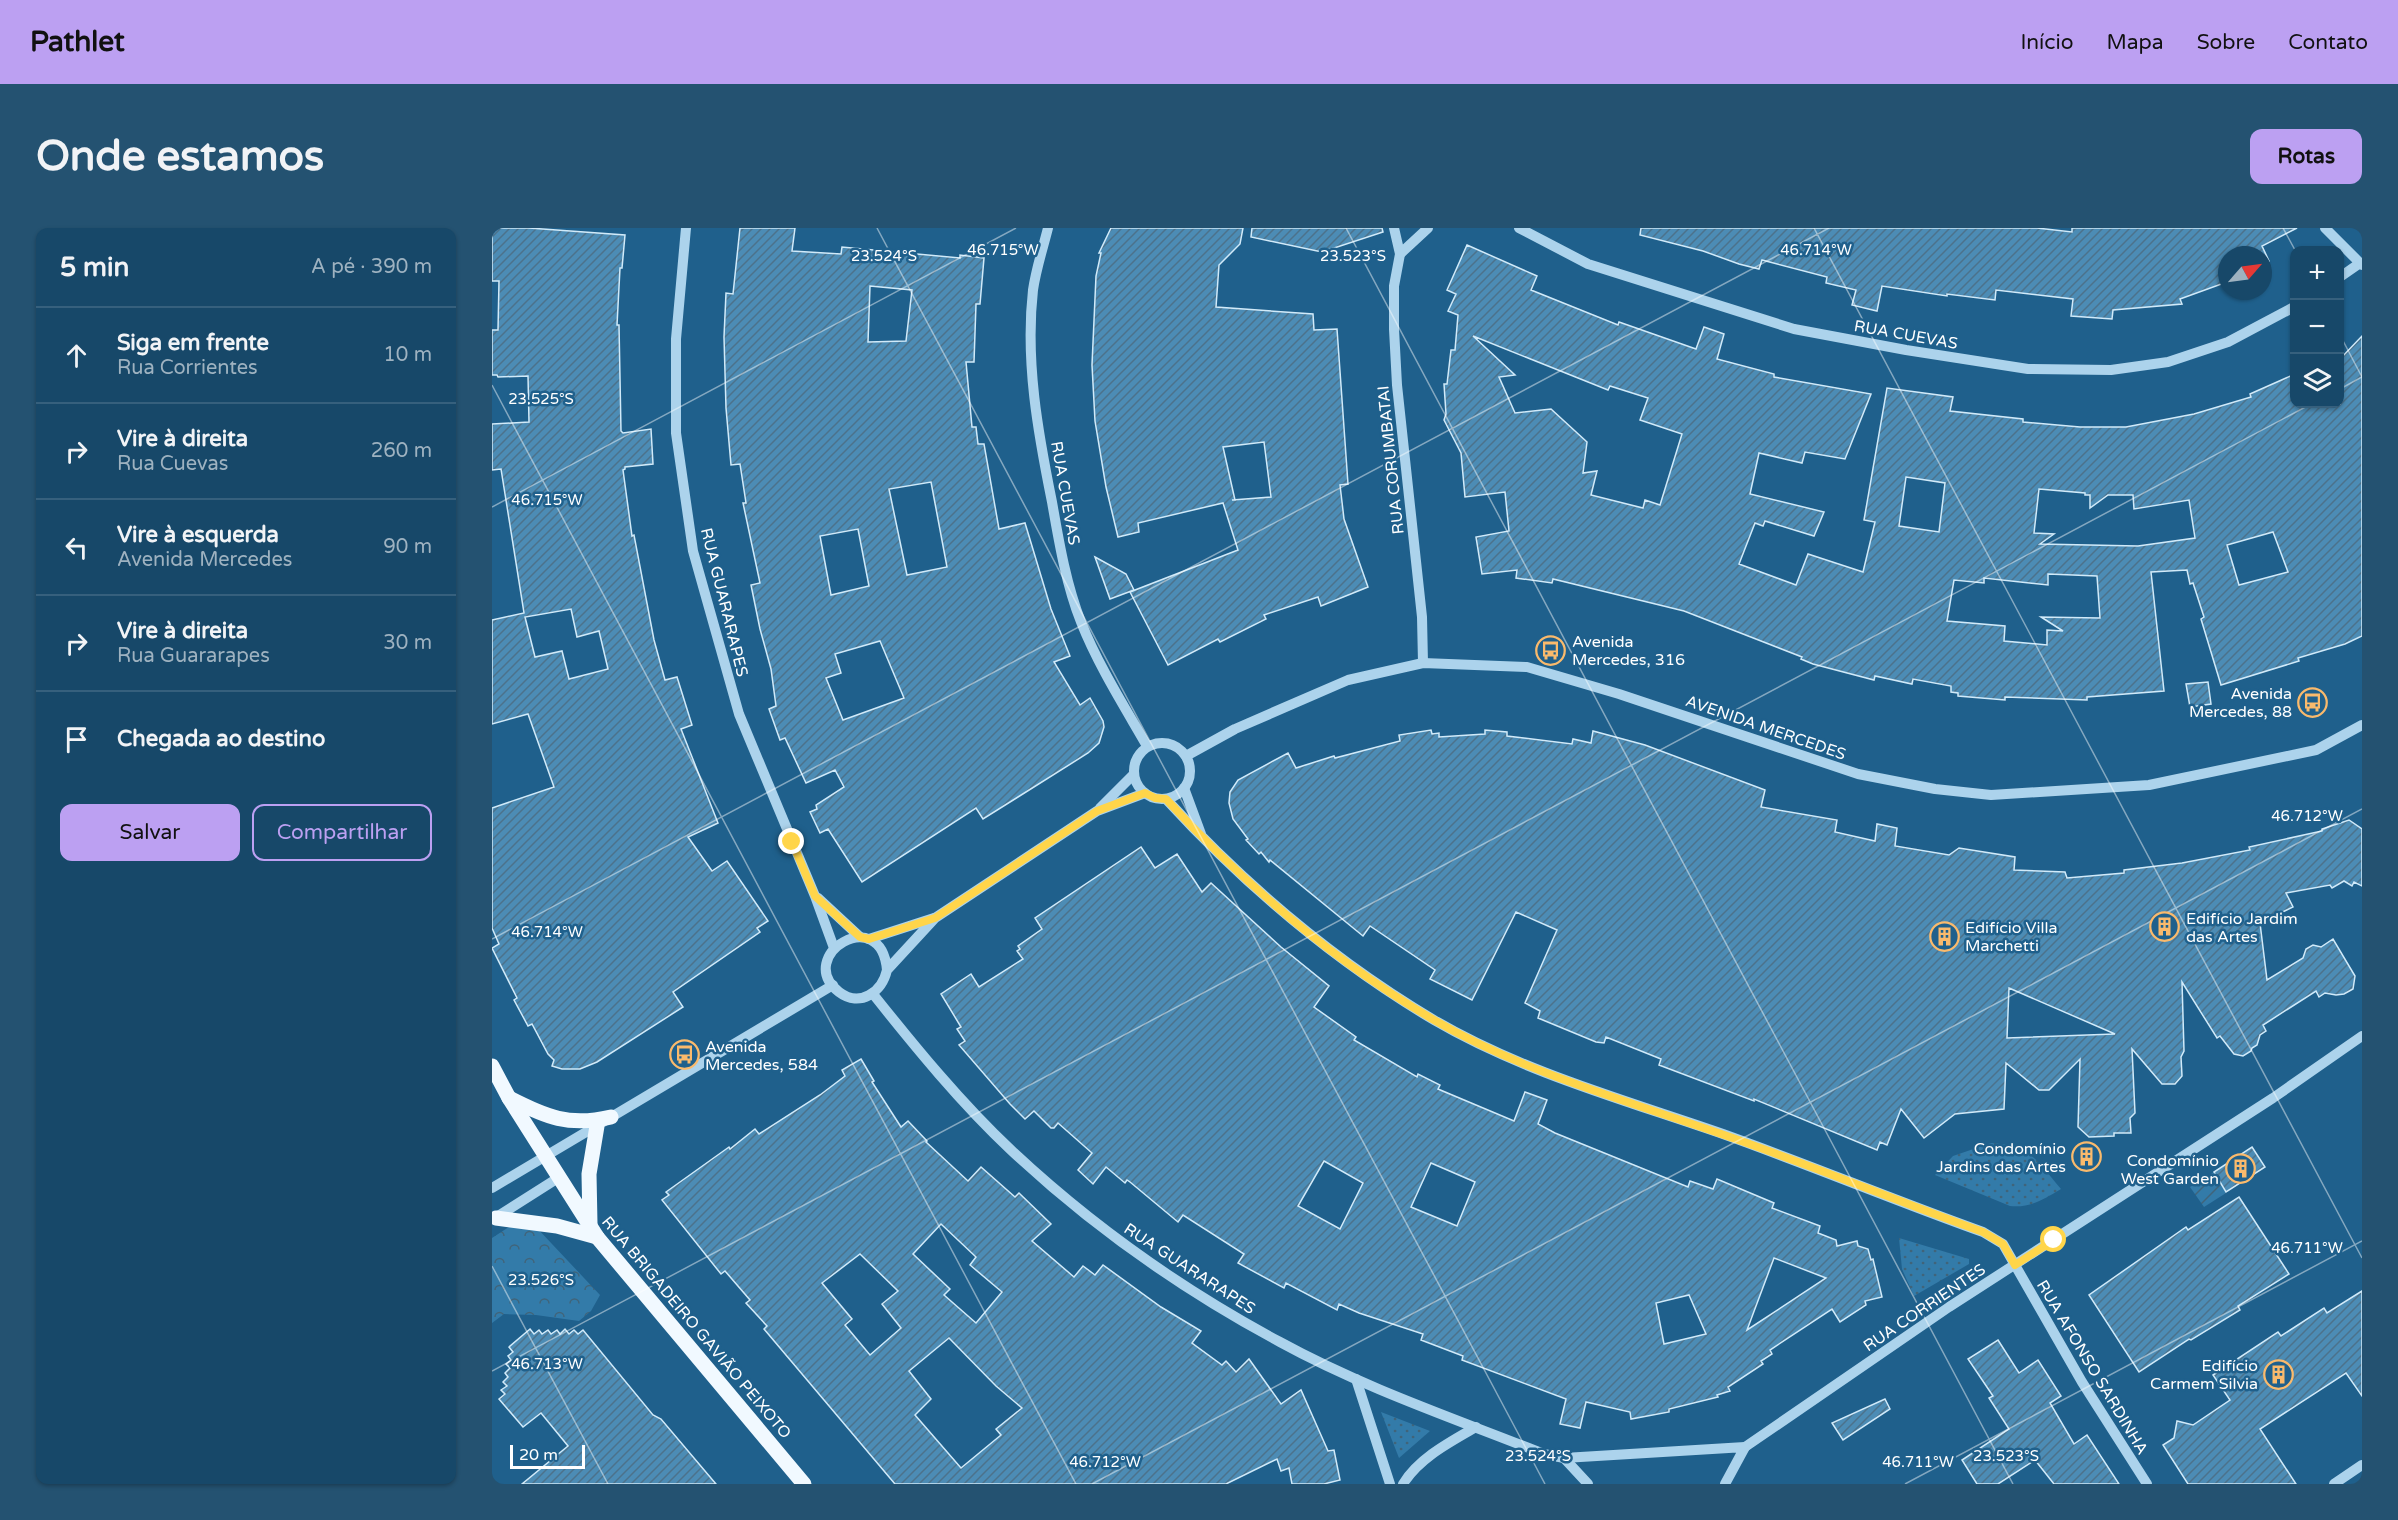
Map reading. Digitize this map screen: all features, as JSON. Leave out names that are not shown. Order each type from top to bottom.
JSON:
[{"type":"main road","name":"RUA BRIGADEIRO GAVIÃO PEIXOTO","points":[[492,1066],[509,1098],[594,1233],[804,1484]]},
{"type":"main road","points":[[509,1098],[561,1120],[584,1123],[611,1117]]},
{"type":"main road","points":[[494,1219],[557,1226],[594,1233],[589,1174],[597,1126]]},
{"type":"street","name":"RUA GUARARAPES","points":[[686,228],[676,339],[676,434],[693,551],[739,714],[815,896],[834,948]]},
{"type":"street","name":"RUA CUEVAS","points":[[1048,228],[1033,290],[1031,370],[1042,454],[1063,560],[1081,621],[1110,683],[1147,746]]},
{"type":"street","name":"RUA CORUMBATAI","points":[[1394,228],[1400,254],[1394,286],[1397,385],[1422,617],[1423,663]]},
{"type":"street","points":[[1400,254],[1428,228]]},
{"type":"street","name":"RUA CUEVAS","points":[[1519,228],[1588,264],[1794,329],[1906,350],[2028,369],[2111,370],[2168,362],[2228,342],[2290,310]]},
{"type":"street","points":[[2325,228],[2361,264],[2344,275]]},
{"type":"street","name":"AVENIDA MERCEDES","points":[[1186,756],[1235,729],[1348,680],[1423,663],[1527,667],[1619,694],[1858,774],[1935,789],[1991,795],[2149,785],[2316,750],[2356,732],[2362,725]]},
{"type":"street","points":[[1158,742],[1169,743],[1179,748],[1186,756],[1190,767],[1189,778],[1184,788],[1176,795],[1166,799],[1155,798],[1145,793],[1137,785],[1134,763],[1139,753],[1147,746],[1158,742]]},
{"type":"street","points":[[887,970],[935,918],[1097,811],[1134,774]]},
{"type":"street","points":[[1184,788],[1203,840]]},
{"type":"street","points":[[1097,811],[1145,793]]},
{"type":"street","points":[[1166,799],[1203,840],[1269,902],[1360,971],[1435,1020],[1538,1071],[1741,1141],[1983,1232],[2003,1244],[2015,1265]]},
{"type":"street","name":"RUA GUARARAPES","points":[[815,896],[864,938]]},
{"type":"street","points":[[864,938],[883,952],[887,970],[885,980],[873,994],[855,998],[839,992],[832,985],[828,976],[827,966],[834,948],[841,942],[864,938],[935,918]]},
{"type":"street","points":[[492,1188],[832,985]]},
{"type":"street","name":"RUA GUARARAPES","points":[[873,994],[925,1058],[1010,1149],[1120,1242],[1188,1288],[1281,1343],[1356,1379],[1544,1454],[1564,1458]]},
{"type":"street","name":"RUA CORRIENTES","points":[[1745,1447],[1949,1307],[2273,1098],[2362,1036]]},
{"type":"street","points":[[494,1219],[558,1178]]},
{"type":"street","name":"RUA AFONSO SARDINHA","points":[[2015,1265],[2082,1382],[2147,1484]]},
{"type":"street","points":[[1356,1379],[1390,1484]]},
{"type":"street","points":[[1403,1484],[1413,1471],[1432,1455],[1476,1427]]},
{"type":"street","points":[[1564,1458],[1745,1447]]},
{"type":"street","points":[[1725,1484],[1745,1447]]},
{"type":"street","points":[[1564,1458],[1588,1484]]},
{"type":"street","points":[[2334,1484],[2362,1465]]},
{"type":"green space","points":[[1991,1143],[2016,1147],[2025,1151],[2039,1162],[2061,1189],[2031,1204],[2010,1206],[1935,1175],[1953,1156]]},
{"type":"green space","points":[[2214,1172],[2226,1193],[2204,1207],[2190,1187]]},
{"type":"green space","points":[[518,1221],[536,1227],[600,1295],[591,1311],[579,1321],[536,1315],[504,1314],[492,1323],[492,1238]]},
{"type":"green space","points":[[1899,1238],[1969,1259],[1969,1264],[1914,1296],[1902,1269]]},
{"type":"green space","points":[[1381,1412],[1430,1431],[1399,1458]]},
{"type":"building","points":[[492,228],[529,228],[625,235],[622,268],[620,268],[617,325],[619,325],[621,431],[623,433],[651,429],[653,464],[625,467],[623,470],[632,536],[634,535],[654,640],[665,680],[677,677],[692,725],[681,729],[718,823],[688,837],[712,871],[727,861],[768,921],[757,928],[760,932],[673,992],[683,1007],[597,1062],[580,1069],[562,1069],[552,1066],[554,1060],[548,1054],[532,1024],[528,1026],[514,1000],[517,998],[492,948],[499,944],[492,928],[492,808],[554,787],[528,714],[492,724],[492,620],[524,613],[501,469],[492,470],[492,424],[529,422],[528,376],[498,377],[492,375],[492,330],[498,330],[499,281],[492,281]],"holes":[[[571,609],[577,637],[599,631],[608,669],[569,679],[562,651],[535,657],[525,617]]]},
{"type":"building","points":[[740,228],[795,228],[792,251],[841,254],[842,247],[960,258],[960,255],[984,258],[980,304],[976,304],[974,362],[966,362],[972,427],[976,427],[978,444],[984,444],[999,529],[1025,523],[1051,609],[1070,656],[1054,662],[1080,705],[1090,698],[1103,721],[1104,727],[1099,743],[1088,753],[983,819],[976,808],[862,882],[828,829],[820,833],[810,812],[817,809],[816,805],[844,787],[835,770],[806,783],[785,738],[780,740],[769,709],[776,706],[771,669],[751,585],[760,583],[743,503],[746,503],[740,464],[731,465],[726,408],[724,337],[726,293],[733,294]],"holes":[[[870,286],[912,290],[906,341],[868,342]],[[931,482],[947,567],[907,575],[889,489]],[[858,529],[869,586],[831,595],[820,536]],[[880,641],[904,698],[843,720],[826,678],[841,673],[835,654]]]},
{"type":"building","points":[[1111,228],[1243,228],[1240,244],[1219,265],[1216,307],[1313,314],[1314,330],[1337,329],[1348,484],[1340,485],[1344,519],[1368,587],[1321,606],[1318,597],[1264,615],[1266,619],[1220,642],[1218,639],[1168,665],[1130,592],[1238,550],[1223,503],[1138,523],[1139,532],[1118,537],[1106,487],[1095,421],[1092,365],[1096,276],[1101,253],[1099,253]],"holes":[[[1264,442],[1271,497],[1235,500],[1223,447]]]},
{"type":"building","points":[[1252,228],[1382,228],[1383,232],[1322,252],[1251,237]]},
{"type":"building","points":[[1641,228],[2037,228],[2072,232],[2072,228],[2297,228],[2262,246],[2218,246],[2218,285],[2180,299],[2182,304],[2113,310],[2112,319],[2071,316],[2073,299],[1996,290],[1995,300],[1947,294],[1947,296],[1882,286],[1877,311],[1852,305],[1856,290],[1826,283],[1827,277],[1762,260],[1759,269],[1703,251],[1640,235]]},
{"type":"building","points":[[1467,245],[1537,276],[1531,290],[1618,325],[1619,322],[1696,349],[1704,327],[1724,334],[1717,359],[1774,374],[1774,377],[1871,394],[1845,459],[1805,452],[1802,463],[1759,453],[1750,494],[1824,512],[1814,536],[1765,521],[1763,526],[1755,523],[1739,564],[1796,585],[1808,554],[1863,572],[1875,522],[1864,520],[1887,388],[1953,397],[1950,411],[2023,419],[2023,422],[2080,427],[2126,427],[2194,414],[2251,397],[2250,394],[2290,376],[2290,408],[2344,408],[2344,355],[2362,336],[2362,636],[2345,644],[2298,658],[2299,661],[2221,685],[2201,619],[2204,617],[2193,583],[2190,584],[2187,570],[2151,572],[2164,691],[2087,697],[2087,700],[2005,697],[2005,700],[1958,696],[1958,693],[1951,692],[1951,686],[1913,679],[1912,684],[1875,676],[1874,680],[1813,664],[1801,659],[1802,657],[1684,611],[1553,579],[1552,583],[1516,578],[1517,570],[1482,574],[1476,537],[1509,531],[1505,492],[1465,497],[1461,453],[1444,420],[1446,414],[1444,384],[1447,384],[1451,350],[1455,350],[1458,315],[1448,311],[1456,294],[1447,290]],"holes":[[[1473,336],[1608,390],[1610,386],[1648,398],[1640,420],[1682,434],[1660,505],[1645,500],[1643,508],[1591,495],[1597,471],[1583,473],[1587,442],[1551,409],[1515,413],[1499,377],[1515,375]],[[1906,477],[1945,483],[1939,532],[1899,526]],[[2039,489],[2085,493],[2085,495],[2090,495],[2090,508],[2108,495],[2133,495],[2134,509],[2189,500],[2195,538],[2138,546],[2040,544],[2054,534],[2034,533]],[[2273,532],[2288,572],[2239,585],[2227,545]],[[2048,574],[2097,576],[2100,618],[2041,617],[2063,631],[2047,630],[2047,645],[2004,641],[2005,626],[1947,621],[1954,580],[1984,583],[1984,578],[2048,585]]]},
{"type":"building","points":[[1095,557],[1126,574],[1134,590],[1110,599]]},
{"type":"building","points":[[2208,682],[2211,704],[2190,707],[2186,684]]},
{"type":"building","points":[[1431,730],[1432,734],[1439,733],[1439,737],[1485,734],[1485,730],[1507,732],[1507,736],[1572,744],[1573,739],[1591,743],[1593,731],[1645,745],[1765,790],[1761,807],[1837,820],[1835,832],[1875,841],[1877,824],[1897,828],[1895,846],[1949,855],[1959,848],[2015,857],[2014,870],[2065,872],[2067,878],[2124,873],[2124,870],[2182,863],[2250,850],[2249,847],[2322,831],[2322,829],[2349,820],[2362,829],[2362,886],[2354,882],[2352,886],[2344,881],[2332,888],[2330,885],[2286,893],[2293,907],[2260,923],[2267,980],[2303,958],[2306,949],[2313,945],[2321,947],[2333,939],[2355,976],[2353,989],[2344,994],[2325,993],[2319,997],[2316,991],[2263,1025],[2266,1031],[2260,1035],[2257,1045],[2243,1056],[2234,1054],[2220,1036],[2217,1038],[2182,982],[2184,1051],[2181,1057],[2182,1076],[2175,1084],[2162,1084],[2132,1049],[2135,1113],[2130,1118],[2131,1133],[2089,1137],[2078,1127],[2080,1059],[2049,1090],[2039,1090],[2006,1063],[2004,1109],[1955,1114],[1924,1138],[1901,1109],[1887,1145],[1880,1142],[1877,1150],[1754,1099],[1754,1101],[1659,1065],[1661,1059],[1606,1037],[1604,1043],[1596,1042],[1538,1018],[1540,1011],[1525,1003],[1557,930],[1516,912],[1472,1000],[1430,979],[1435,970],[1370,926],[1363,936],[1270,860],[1269,862],[1261,852],[1259,854],[1246,840],[1248,839],[1233,819],[1229,803],[1230,792],[1238,780],[1288,753],[1296,768],[1334,756],[1335,758],[1400,741],[1399,735]],"holes":[[[2009,988],[2115,1034],[2007,1038]]]},
{"type":"building","points":[[1141,847],[1155,868],[1177,854],[1202,892],[1211,883],[1281,947],[1329,986],[1314,1007],[1356,1037],[1354,1040],[1417,1077],[1418,1074],[1440,1085],[1438,1089],[1514,1121],[1525,1092],[1547,1100],[1538,1124],[1555,1133],[1688,1187],[1690,1181],[1713,1189],[1717,1179],[1774,1203],[1772,1208],[1820,1226],[1818,1233],[1836,1240],[1837,1246],[1857,1241],[1858,1246],[1868,1249],[1871,1260],[1873,1259],[1882,1297],[1865,1301],[1866,1305],[1840,1322],[1832,1309],[1770,1350],[1772,1354],[1761,1361],[1763,1364],[1728,1387],[1730,1391],[1717,1395],[1718,1397],[1669,1409],[1669,1412],[1631,1419],[1630,1412],[1586,1402],[1580,1428],[1560,1424],[1566,1399],[1462,1360],[1463,1356],[1421,1340],[1423,1334],[1339,1304],[1337,1310],[1286,1283],[1284,1288],[1238,1263],[1244,1254],[1183,1215],[1178,1222],[1130,1182],[1127,1180],[1125,1183],[1106,1167],[1093,1184],[1078,1170],[1092,1153],[1058,1123],[1051,1128],[1034,1111],[1025,1119],[959,1045],[965,1041],[957,1029],[961,1027],[941,994],[971,974],[979,987],[1023,959],[1017,951],[1020,949],[1018,946],[1042,929],[1035,918]],"holes":[[[1324,1161],[1363,1183],[1340,1229],[1298,1206]],[[1431,1163],[1475,1182],[1457,1226],[1411,1207]],[[1774,1258],[1826,1278],[1747,1330]],[[1689,1295],[1706,1334],[1664,1344],[1656,1303]]]},
{"type":"building","points":[[861,1059],[874,1081],[872,1082],[901,1127],[908,1121],[926,1142],[968,1181],[981,1167],[1015,1197],[1019,1193],[1051,1224],[1032,1241],[1074,1277],[1083,1266],[1095,1275],[1103,1265],[1161,1307],[1201,1331],[1192,1343],[1222,1365],[1226,1361],[1236,1372],[1249,1359],[1281,1404],[1301,1390],[1328,1451],[1334,1450],[1340,1480],[1324,1484],[1292,1484],[1289,1468],[1281,1471],[1277,1459],[1226,1484],[895,1484],[764,1329],[767,1326],[746,1303],[750,1300],[725,1271],[721,1274],[662,1200],[669,1195],[666,1192],[729,1147],[730,1149],[755,1129],[759,1134],[820,1095],[845,1076],[842,1070]],"holes":[[[941,1224],[976,1257],[970,1265],[1002,1292],[976,1323],[944,1295],[950,1289],[913,1254]],[[860,1254],[898,1291],[882,1304],[901,1328],[870,1355],[845,1325],[852,1319],[822,1283]],[[949,1338],[996,1386],[1022,1408],[996,1429],[1001,1435],[961,1468],[915,1415],[931,1399],[909,1371]]]},
{"type":"building","name":"Condomínio West Garden","points":[[2252,1147],[2265,1167],[2226,1192],[2214,1172]]},
{"type":"building","points":[[2239,1197],[2289,1274],[2238,1306],[2240,1310],[2191,1340],[2189,1339],[2139,1372],[2089,1295],[2186,1227],[2188,1230]]},
{"type":"building","points":[[2362,1291],[2362,1396],[2346,1373],[2260,1429],[2296,1484],[2188,1484],[2163,1445],[2174,1438],[2177,1421],[2193,1425],[2230,1400],[2213,1375],[2278,1332],[2281,1336],[2324,1308],[2327,1313]]},
{"type":"building","points":[[530,1329],[534,1334],[539,1330],[542,1334],[548,1330],[551,1334],[557,1330],[560,1334],[565,1329],[569,1334],[574,1330],[578,1334],[583,1330],[653,1415],[661,1419],[716,1484],[522,1484],[568,1446],[541,1413],[523,1427],[499,1399],[505,1394],[501,1390],[507,1386],[503,1382],[508,1377],[505,1373],[510,1368],[506,1364],[511,1360],[508,1356],[513,1352],[509,1347]]},
{"type":"building","points":[[1998,1340],[2019,1373],[2038,1360],[2061,1396],[2050,1403],[2074,1444],[2087,1435],[2119,1484],[2054,1484],[2035,1460],[1998,1484],[1977,1484],[1962,1460],[2009,1429],[1989,1398],[1993,1396],[1968,1359]]},
{"type":"building","points":[[1885,1399],[1890,1409],[1843,1440],[1832,1423]]},
{"type":"place","name":"Avenida Mercedes, 316","points":[[1551,650]]},
{"type":"place","name":"Avenida Mercedes, 88","points":[[2313,702]]},
{"type":"place","name":"Edifício Jardim das Artes","points":[[2165,927]]},
{"type":"place","name":"Edifício Villa Marchetti","points":[[1944,936]]},
{"type":"place","name":"Avenida Mercedes, 584","points":[[684,1055]]},
{"type":"place","name":"Condomínio Jardins das Artes","points":[[2087,1157]]},
{"type":"place","name":"Condomínio West Garden","points":[[2240,1169]]},
{"type":"place","name":"Edifício Carmem Silvia","points":[[2279,1374]]},
{"type":"route","points":[[792,842],[815,896],[860,937],[869,939],[935,918],[1097,811],[1145,793],[1155,798],[1166,799],[1203,840],[1269,902],[1360,971],[1435,1020],[1538,1071],[1741,1141],[1983,1232],[2003,1244],[2015,1265],[2054,1240]]}]
